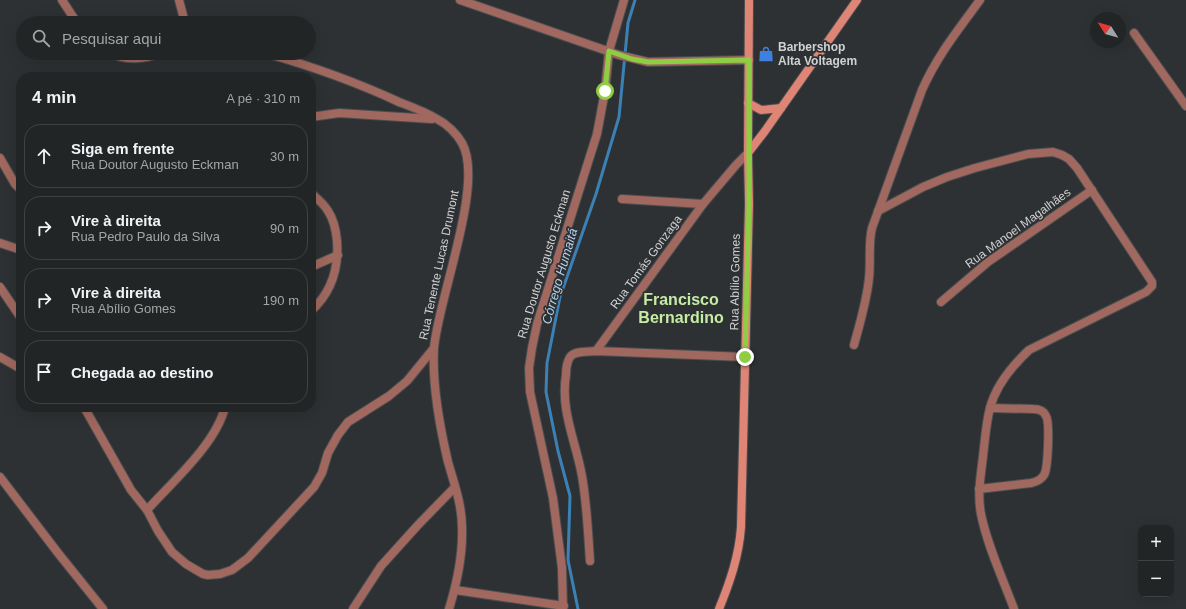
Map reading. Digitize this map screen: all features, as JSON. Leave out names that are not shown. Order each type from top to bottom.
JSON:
[{"type":"street","points":[[62,0],[72,16]]},
{"type":"street","points":[[179,0],[183,16]]},
{"type":"street","points":[[460,0],[632,59],[648,62],[749,60]]},
{"type":"street","name":"Rua Doutor Augusto Eckman","points":[[563,607],[562,568],[553,498],[530,392],[529,368],[537,324],[597,134],[605,91],[609,51],[624,0]]},
{"type":"street","name":"Rua Abílio Gomes","points":[[719,609],[736,562],[740,543],[749,204],[749,0]]},
{"type":"street","name":"Rua Tomás Gonzaga","points":[[596,351],[703,204],[748,153],[765,131],[857,0]]},
{"type":"street","points":[[854,345],[869,277],[870,240],[878,211],[922,90],[942,51],[980,0]]},
{"type":"street","points":[[1134,33],[1186,106]]},
{"type":"street","name":"Rua Tenente Lucas Drumont","points":[[288,60],[322,70],[438,119],[454,132],[462,143],[466,152],[469,170],[466,204],[434,348],[436,398],[439,419],[461,510],[462,527],[461,554],[455,590],[449,609]]},
{"type":"street","points":[[748,104],[762,110],[780,108]]},
{"type":"street","points":[[316,116],[339,113],[438,119]]},
{"type":"street","points":[[878,211],[923,187],[947,177],[1028,154],[1053,152],[1069,159],[1077,168],[1150,278],[1152,286],[1146,292],[1029,350],[1016,361],[1003,379],[995,394],[990,408],[979,488],[980,512],[984,529],[1014,609]]},
{"type":"street","points":[[0,158],[16,185]]},
{"type":"street","name":"Rua Manoel Magalhães","points":[[942,302],[988,262],[1092,190]]},
{"type":"street","points":[[316,197],[329,212],[336,227],[338,255],[335,275],[330,288],[316,306]]},
{"type":"street","points":[[622,199],[703,204]]},
{"type":"street","points":[[0,243],[16,248]]},
{"type":"street","points":[[316,265],[338,255]]},
{"type":"street","points":[[0,287],[16,311]]},
{"type":"street","points":[[87,412],[132,490],[172,552],[186,564],[203,574],[220,574],[232,570],[248,558],[314,487],[322,473],[328,453],[338,435],[348,422],[389,396],[407,381],[434,348]]},
{"type":"street","points":[[590,561],[586,502],[582,474],[566,413],[564,395],[566,369],[571,356],[574,353],[579,352],[596,351],[745,357]]},
{"type":"street","points":[[0,357],[16,366]]},
{"type":"street","points":[[979,488],[1031,484],[1038,481],[1043,476],[1047,464],[1048,421],[1044,412],[1033,409],[990,408]]},
{"type":"street","points":[[146,510],[204,448],[222,418],[224,412]]},
{"type":"street","points":[[0,477],[58,554],[103,609]]},
{"type":"street","points":[[353,609],[381,566],[455,487]]},
{"type":"street","points":[[455,590],[563,607]]},
{"type":"waterway","name":"Córrego Humaitá","points":[[578,609],[568,560],[570,496],[558,451],[546,392],[547,363],[560,297],[596,194],[619,117],[628,23],[635,0]]},
{"type":"place","name":"Barbershop Alta Voltagem","points":[[766,54]]},
{"type":"district","name":"Francisco Bernardino","points":[[681,308]]},
{"type":"route","points":[[605,91],[609,51],[632,59],[648,62],[749,60],[749,204],[745,357]]}]
